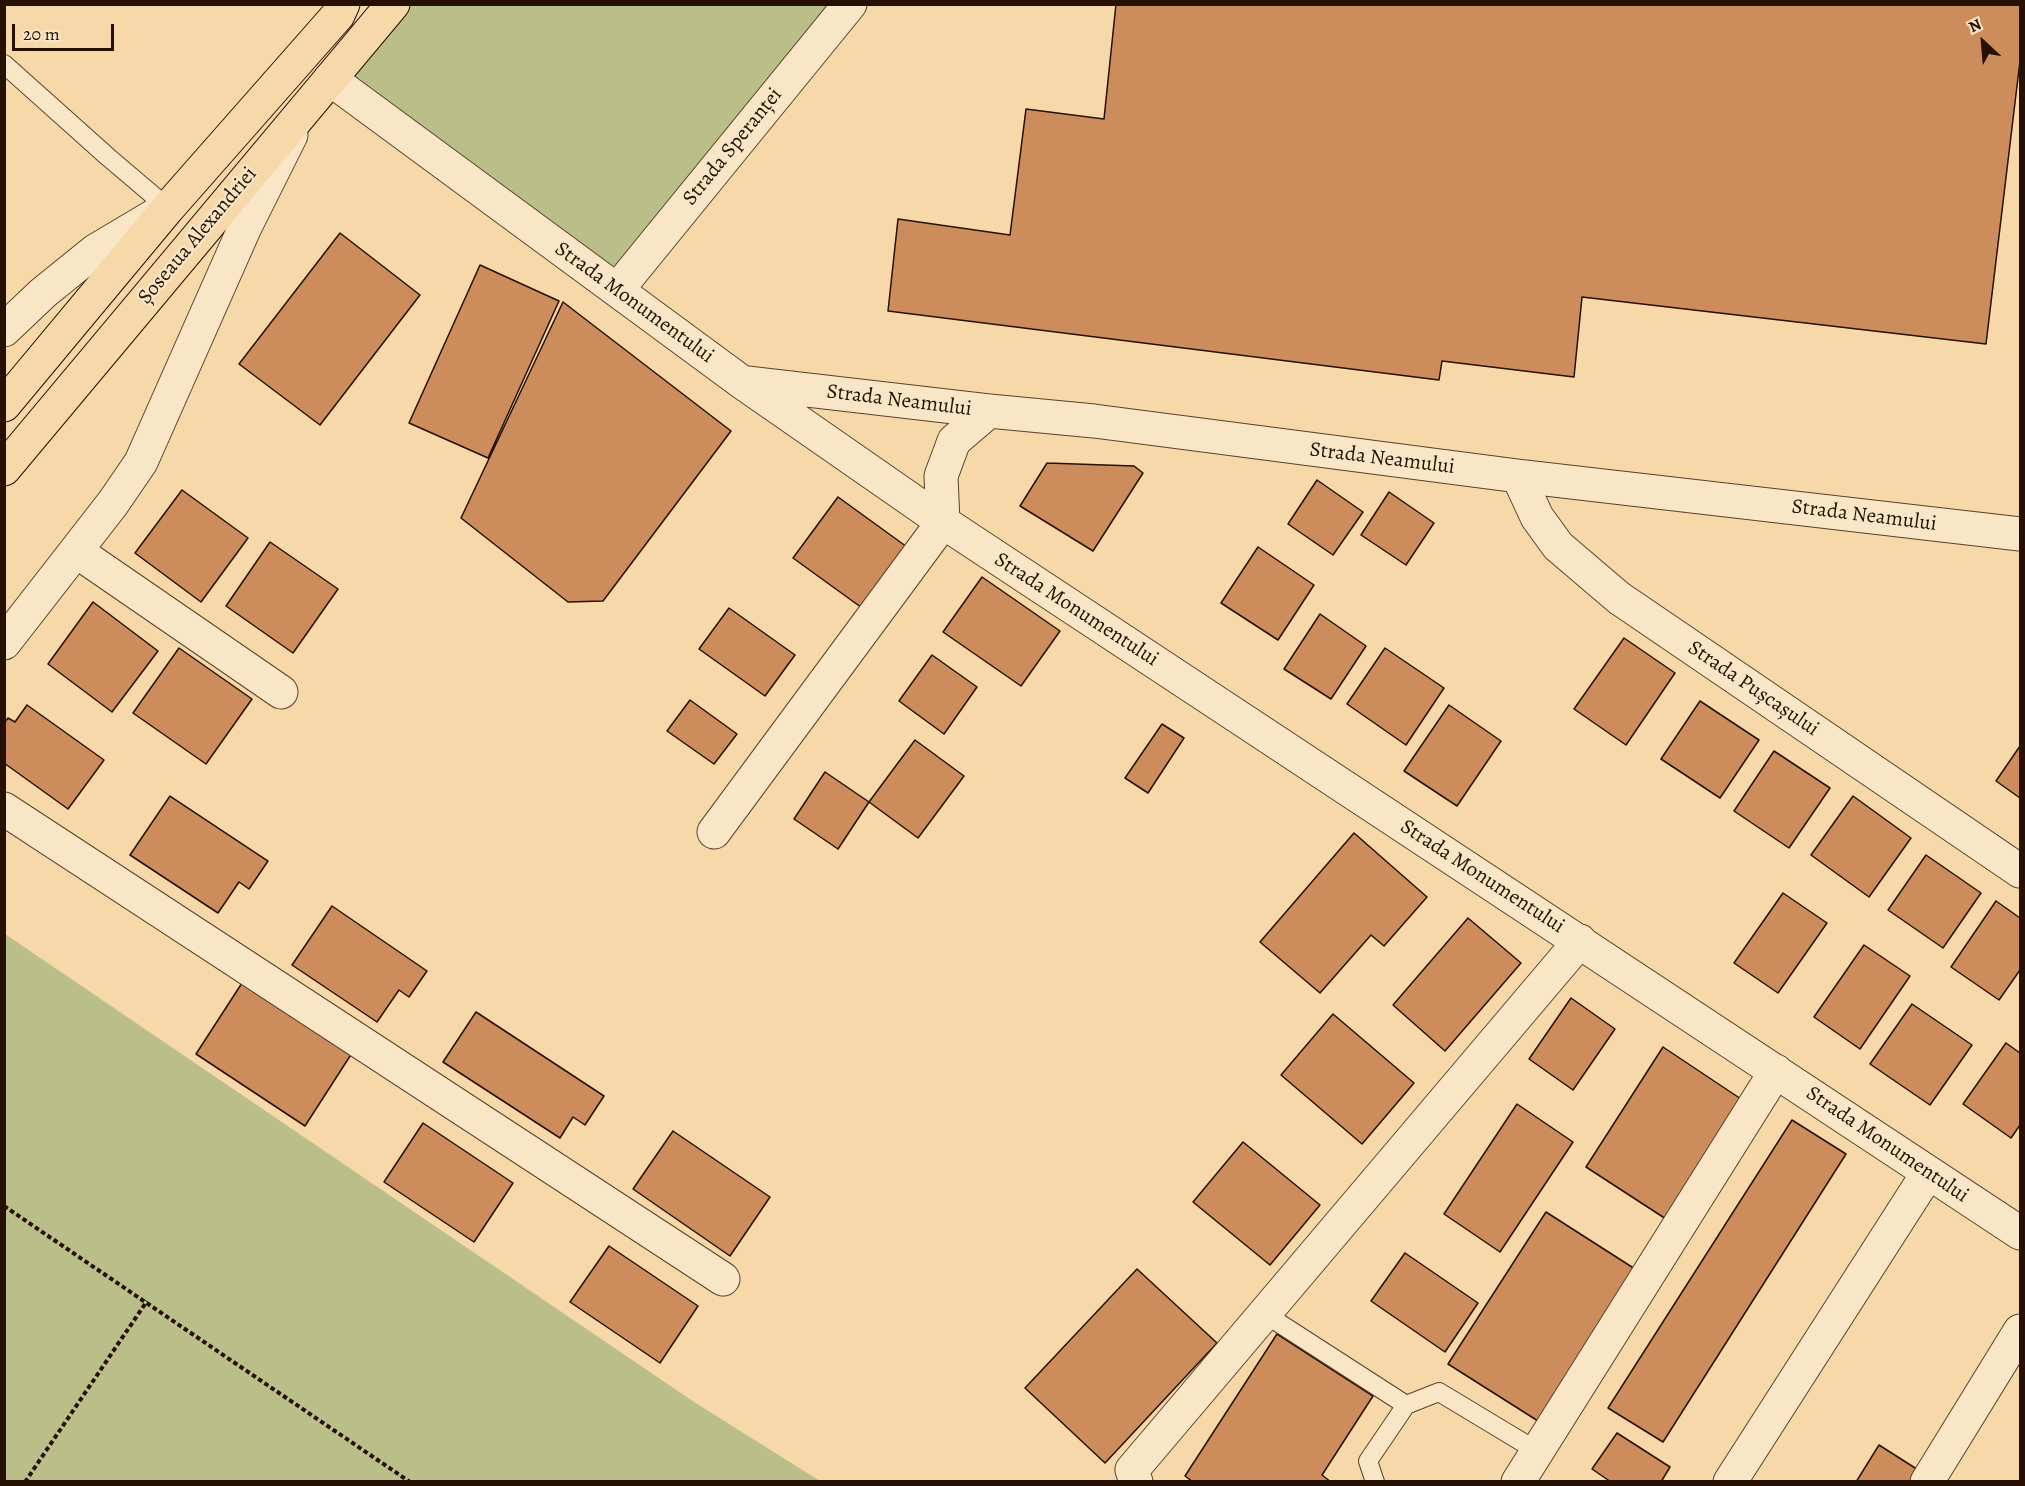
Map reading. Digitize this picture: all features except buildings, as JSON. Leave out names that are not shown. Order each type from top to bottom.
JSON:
[{"type":"main road","name":"Șoseaua Alexandriei","points":[[4,469],[393,4]]},
{"type":"main road","points":[[4,405],[168,208],[344,8]]},
{"type":"street","name":"Strada Speranței","points":[[617,290],[843,9]]},
{"type":"street","name":"Strada Monumentului","points":[[330,79],[743,383],[943,522],[2020,1233]]},
{"type":"street","points":[[4,643],[132,477],[149,448],[245,227],[305,107]]},
{"type":"street","points":[[4,330],[43,293],[95,251],[168,208]]},
{"type":"street","name":"Strada Neamului","points":[[743,383],[1094,421],[1518,476],[2020,534]]},
{"type":"street","points":[[714,832],[943,522],[941,476],[954,441],[989,411]]},
{"type":"street","name":"Strada Pușcașului","points":[[1518,476],[1537,517],[1558,546],[1618,598],[2020,871]]},
{"type":"street","points":[[76,551],[281,692]]},
{"type":"street","points":[[4,809],[723,1279]]},
{"type":"street","points":[[1136,1482],[1132,1470],[1580,941]]},
{"type":"street","points":[[1518,1482],[1776,1071]]},
{"type":"street","points":[[1730,1482],[1928,1173]]},
{"type":"street","points":[[1927,1482],[2020,1331]]},
{"type":"lane","points":[[4,64],[168,208]]},
{"type":"lane","points":[[1265,1314],[1406,1406]]},
{"type":"lane","points":[[1375,1482],[1368,1461],[1406,1406],[1439,1392],[1537,1451]]},
{"type":"path","points":[[4,1206],[147,1301],[410,1482]]},
{"type":"path","points":[[25,1482],[147,1301]]},
{"type":"green space","points":[[393,5],[850,5],[617,290],[330,79]]},
{"type":"green space","points":[[5,934],[694,1402],[820,1481],[5,1481]]}]
